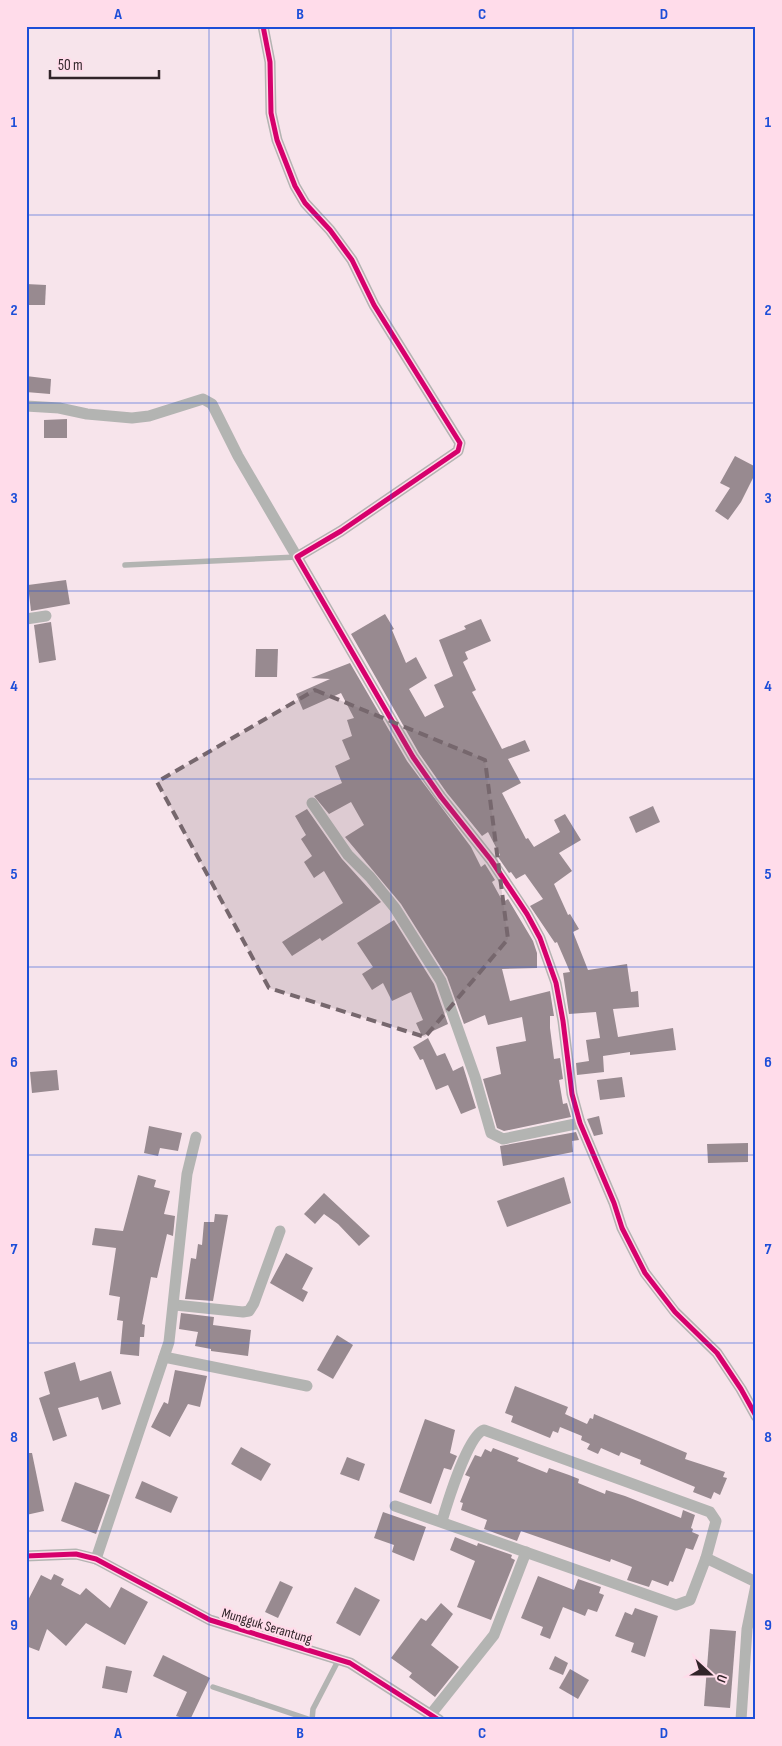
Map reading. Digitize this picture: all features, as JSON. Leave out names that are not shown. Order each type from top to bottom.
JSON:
[{"type":"street","points":[[263,26],[270,62],[270,113],[277,140],[295,186],[305,203],[330,230],[352,260],[374,306],[460,444],[458,451],[410,486],[297,557]]},
{"type":"street","points":[[26,406],[59,408],[87,414],[132,418],[149,416],[203,399],[212,404],[238,456],[413,757],[452,812],[491,860],[540,938],[558,993],[572,1094],[580,1123],[614,1203],[622,1228],[645,1272],[675,1312],[717,1353],[756,1416]]},
{"type":"street","points":[[26,618],[46,616]]},
{"type":"street","points":[[312,803],[348,855],[370,877],[395,908],[441,981],[475,1078],[491,1133],[503,1139],[580,1123]]},
{"type":"street","points":[[96,1559],[169,1342],[175,1304],[187,1174],[196,1137]]},
{"type":"street","points":[[175,1304],[243,1312],[249,1310],[254,1303],[280,1231]]},
{"type":"street","points":[[164,1357],[307,1386]]},
{"type":"street","points":[[395,1506],[676,1605],[690,1600],[706,1558],[716,1520],[710,1512],[484,1430],[476,1434],[454,1484],[442,1521]]},
{"type":"street","points":[[435,1717],[494,1635],[526,1552]]},
{"type":"street","name":"Mungguk Serantung","points":[[26,1556],[76,1554],[96,1559],[210,1620],[339,1659],[358,1667],[435,1717]]},
{"type":"street","points":[[706,1558],[756,1583],[747,1629],[741,1720]]},
{"type":"lane","points":[[124,565],[297,557]]},
{"type":"lane","points":[[213,1687],[312,1720],[313,1709],[339,1659]]},
{"type":"highlighted area","points":[[315,690],[485,760],[508,939],[425,1037],[269,988],[157,782]]},
{"type":"building","points":[[26,284],[46,285],[45,305],[26,305]]},
{"type":"building","points":[[26,376],[51,379],[50,394],[26,392]]},
{"type":"building","points":[[67,419],[67,438],[44,438],[44,420]]},
{"type":"building","points":[[735,456],[756,467],[756,472],[741,502],[728,520],[715,511],[730,488],[720,483]]},
{"type":"building","points":[[66,580],[70,604],[31,611],[28,585]]},
{"type":"building","points":[[385,614],[394,629],[392,630],[406,663],[416,657],[427,678],[409,689],[425,717],[444,707],[434,685],[453,676],[439,640],[466,629],[464,626],[481,619],[491,641],[465,652],[468,659],[463,662],[476,690],[472,692],[502,749],[525,740],[530,751],[508,759],[521,783],[502,793],[526,839],[528,838],[534,847],[560,832],[554,820],[565,814],[581,840],[559,853],[572,871],[554,884],[568,915],[570,914],[579,929],[573,932],[588,970],[627,964],[631,992],[638,991],[639,1007],[613,1009],[618,1037],[673,1028],[676,1050],[630,1055],[630,1052],[603,1056],[604,1072],[577,1075],[576,1063],[589,1061],[586,1040],[600,1038],[596,1012],[569,1014],[563,973],[570,972],[557,942],[555,943],[530,906],[543,899],[525,874],[516,879],[511,872],[509,873],[498,857],[500,855],[488,832],[482,836],[447,793],[419,753],[351,634]]},
{"type":"building","points":[[51,622],[56,660],[39,663],[34,625]]},
{"type":"building","points":[[256,649],[278,649],[277,677],[255,677]]},
{"type":"building","points":[[350,663],[407,761],[471,847],[481,867],[485,864],[495,880],[492,882],[503,902],[508,899],[533,941],[537,953],[537,968],[502,969],[510,1001],[550,991],[554,1016],[550,1016],[550,1028],[554,1059],[560,1058],[563,1079],[559,1080],[563,1104],[567,1103],[571,1117],[504,1131],[497,1128],[483,1079],[501,1074],[496,1047],[526,1041],[522,1017],[488,1025],[485,1015],[464,1024],[447,977],[401,904],[345,837],[364,825],[351,802],[329,814],[314,796],[342,783],[335,766],[350,759],[342,740],[352,736],[347,720],[354,718],[341,693],[303,710],[296,694],[330,679],[311,678]]},
{"type":"building","points":[[653,806],[660,822],[636,833],[629,817]]},
{"type":"building","points":[[307,809],[342,859],[381,902],[322,941],[320,938],[292,956],[282,942],[343,903],[324,871],[314,878],[304,862],[312,856],[301,839],[306,835],[295,816]]},
{"type":"building","points":[[394,920],[434,984],[448,1024],[422,1036],[416,1023],[423,1020],[411,992],[392,1001],[383,983],[372,990],[362,974],[373,967],[357,943]]},
{"type":"building","points":[[428,1038],[437,1056],[445,1053],[453,1071],[463,1066],[476,1108],[461,1114],[448,1085],[436,1090],[423,1059],[420,1060],[413,1047]]},
{"type":"building","points":[[57,1070],[59,1090],[32,1093],[30,1072]]},
{"type":"building","points":[[622,1077],[625,1097],[600,1100],[597,1080]]},
{"type":"building","points":[[599,1116],[603,1134],[594,1136],[587,1119]]},
{"type":"building","points":[[149,1126],[182,1133],[178,1151],[160,1148],[158,1156],[144,1153]]},
{"type":"building","points":[[576,1132],[579,1140],[572,1141],[573,1152],[503,1166],[500,1146]]},
{"type":"building","points":[[748,1143],[748,1162],[708,1163],[707,1144]]},
{"type":"building","points":[[138,1175],[156,1180],[154,1187],[170,1191],[164,1214],[175,1216],[173,1236],[167,1234],[157,1278],[151,1277],[142,1324],[145,1325],[144,1337],[140,1337],[139,1356],[120,1354],[123,1321],[117,1320],[120,1297],[109,1295],[116,1248],[92,1245],[95,1228],[123,1231]]},
{"type":"building","points":[[564,1177],[571,1203],[507,1227],[497,1201]]},
{"type":"building","points":[[324,1193],[370,1236],[359,1246],[338,1224],[324,1214],[315,1224],[304,1214]]},
{"type":"building","points":[[215,1214],[228,1215],[213,1301],[185,1299],[191,1258],[196,1259],[198,1244],[202,1245],[204,1222],[214,1222]]},
{"type":"building","points":[[286,1253],[313,1268],[302,1289],[308,1292],[303,1302],[270,1283]]},
{"type":"building","points":[[181,1313],[214,1317],[213,1325],[251,1330],[248,1356],[211,1351],[211,1349],[195,1346],[198,1332],[179,1329]]},
{"type":"building","points":[[337,1335],[353,1345],[333,1379],[317,1370]]},
{"type":"building","points":[[75,1362],[80,1381],[111,1371],[121,1404],[102,1410],[98,1397],[58,1408],[67,1436],[53,1441],[39,1398],[50,1394],[44,1372]]},
{"type":"building","points":[[175,1370],[207,1376],[200,1407],[188,1404],[170,1437],[151,1427],[164,1402],[168,1404]]},
{"type":"building","points":[[515,1386],[568,1407],[565,1414],[587,1424],[590,1418],[593,1419],[594,1414],[687,1453],[685,1459],[725,1472],[723,1477],[727,1478],[720,1495],[714,1492],[711,1499],[693,1492],[695,1487],[640,1464],[641,1460],[621,1452],[619,1456],[601,1448],[598,1454],[587,1449],[590,1444],[581,1440],[582,1436],[560,1427],[558,1433],[553,1431],[550,1438],[511,1422],[513,1416],[505,1413]]},
{"type":"building","points":[[425,1419],[455,1430],[450,1453],[457,1456],[451,1470],[444,1468],[431,1504],[399,1492]]},
{"type":"building","points":[[241,1447],[271,1464],[261,1481],[231,1464]]},
{"type":"building","points":[[493,1448],[519,1458],[517,1461],[547,1473],[549,1468],[579,1479],[578,1483],[605,1494],[606,1490],[681,1518],[683,1510],[695,1515],[691,1528],[693,1529],[692,1532],[699,1535],[693,1550],[686,1548],[673,1582],[670,1581],[668,1586],[652,1580],[649,1587],[627,1580],[632,1567],[611,1559],[610,1562],[521,1531],[517,1541],[484,1529],[487,1520],[461,1510],[463,1503],[460,1502],[470,1477],[465,1475],[475,1455],[481,1457],[485,1449],[491,1452]]},
{"type":"building","points":[[26,1453],[32,1453],[44,1511],[26,1515]]},
{"type":"building","points":[[347,1457],[365,1464],[359,1481],[340,1474]]},
{"type":"building","points":[[142,1481],[178,1497],[171,1513],[135,1498]]},
{"type":"building","points":[[75,1482],[110,1495],[96,1534],[61,1521]]},
{"type":"building","points":[[383,1512],[426,1527],[414,1561],[392,1552],[394,1545],[374,1538]]},
{"type":"building","points":[[455,1537],[477,1546],[478,1543],[512,1555],[511,1558],[515,1560],[491,1620],[457,1607],[475,1561],[450,1550]]},
{"type":"building","points":[[54,1574],[64,1579],[61,1585],[80,1595],[86,1588],[110,1608],[121,1587],[148,1602],[125,1645],[86,1623],[66,1646],[47,1629],[39,1651],[26,1646],[26,1604],[41,1575],[51,1580]]},
{"type":"building","points":[[538,1576],[574,1590],[578,1579],[601,1587],[599,1593],[604,1595],[597,1612],[588,1609],[585,1616],[563,1607],[550,1639],[540,1635],[543,1627],[521,1618]]},
{"type":"building","points":[[280,1581],[293,1587],[278,1618],[265,1612]]},
{"type":"building","points":[[355,1587],[380,1600],[360,1636],[336,1623]]},
{"type":"building","points":[[441,1603],[453,1614],[431,1645],[459,1667],[435,1697],[409,1677],[412,1673],[391,1658],[421,1618],[426,1621]]},
{"type":"building","points":[[635,1608],[658,1616],[645,1657],[631,1652],[634,1643],[615,1636],[625,1612],[632,1615]]},
{"type":"building","points":[[710,1629],[736,1631],[730,1708],[704,1706]]},
{"type":"building","points":[[163,1655],[210,1678],[190,1720],[176,1716],[187,1692],[153,1676]]},
{"type":"building","points":[[555,1656],[568,1663],[563,1675],[549,1669]]},
{"type":"building","points":[[106,1666],[132,1671],[127,1693],[102,1688]]},
{"type":"building","points":[[570,1669],[589,1680],[578,1699],[559,1688]]},
{"type":"cycle path","points":[[263,26],[270,62],[271,113],[277,140],[295,186],[305,203],[330,230],[352,260],[374,305],[460,443],[458,451],[341,531],[297,557],[413,757],[441,797],[491,860],[527,914],[540,938],[556,983],[563,1021],[572,1094],[580,1123],[614,1203],[622,1228],[645,1273],[675,1312],[717,1353],[756,1416]]},
{"type":"cycle path","points":[[26,1556],[76,1554],[96,1559],[210,1620],[350,1663],[439,1720]]}]
